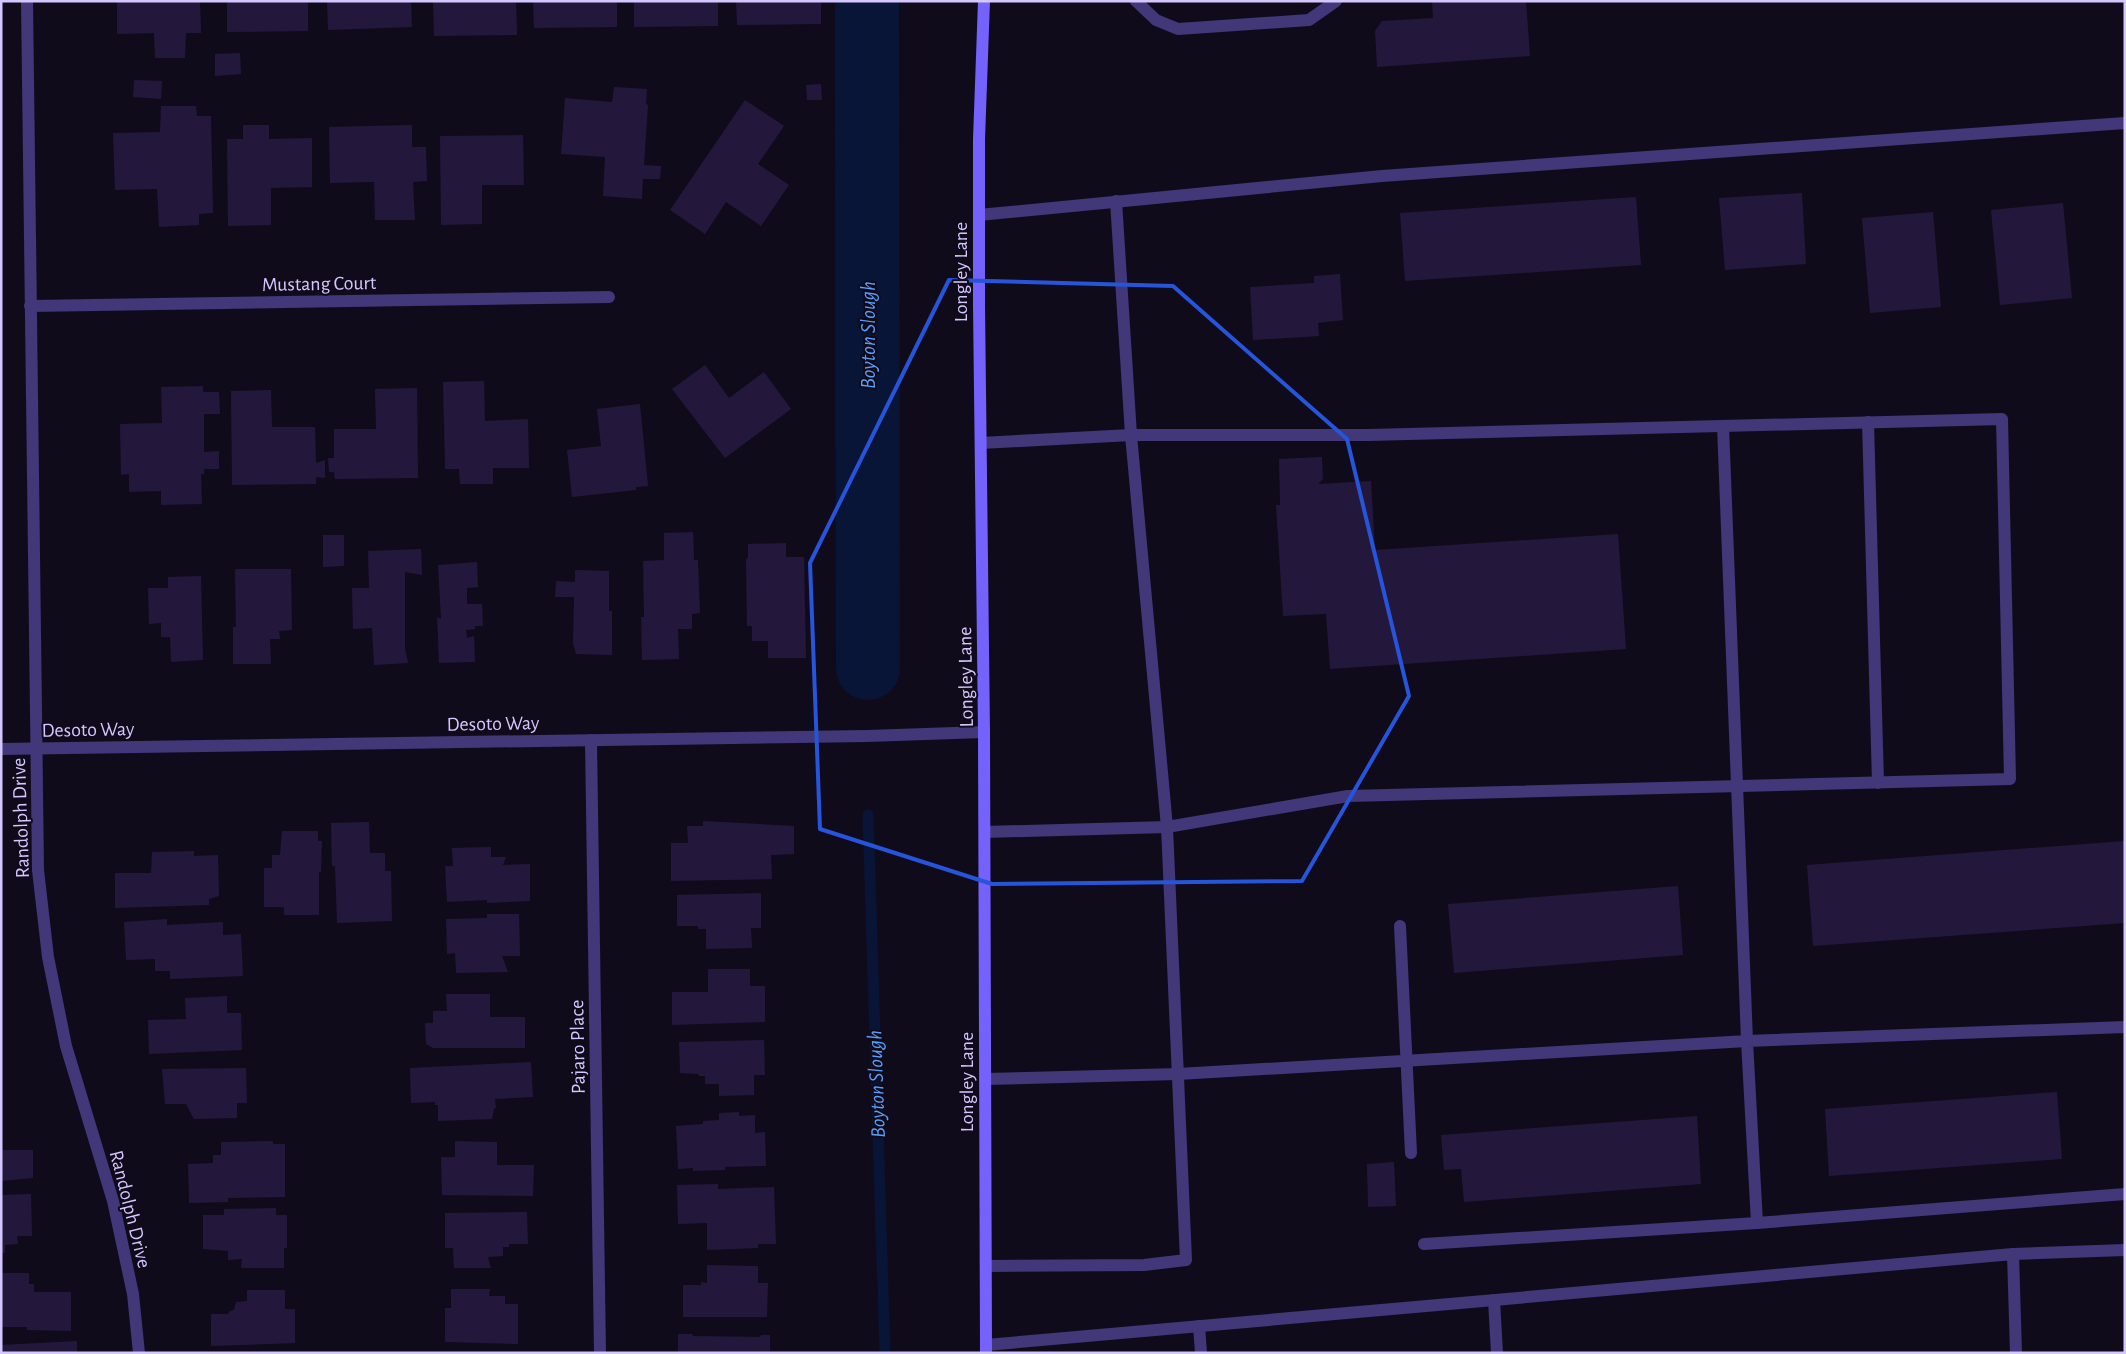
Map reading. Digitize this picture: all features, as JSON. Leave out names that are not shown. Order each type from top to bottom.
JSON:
[{"type":"main road","name":"Longley Lane","points":[[984,1],[979,215],[984,732],[986,1349]]},
{"type":"street","name":"Randolph Drive","points":[[26,1],[38,870],[48,957],[66,1046],[113,1201],[133,1294],[139,1353]]},
{"type":"street","points":[[1136,1],[1156,20],[1178,29],[1309,20],[1336,1]]},
{"type":"street","points":[[979,215],[1382,176],[2125,123]]},
{"type":"street","points":[[986,1266],[1144,1265],[1186,1260],[1167,827],[1131,435],[1116,201]]},
{"type":"street","name":"Mustang Court","points":[[30,306],[608,297]]},
{"type":"street","points":[[981,443],[1131,435],[1369,435],[2002,419],[2010,779],[1348,796],[1167,827],[984,832]]},
{"type":"street","points":[[1868,422],[1878,783]]},
{"type":"street","points":[[1723,426],[1747,1041],[1757,1223]]},
{"type":"street","name":"Desoto Way","points":[[1,749],[867,736],[984,732]]},
{"type":"street","name":"Pajaro Place","points":[[591,740],[600,1353]]},
{"type":"street","points":[[1400,926],[1411,1153]]},
{"type":"street","points":[[985,1078],[1178,1074],[1747,1041],[2125,1027]]},
{"type":"street","points":[[1424,1244],[1757,1223],[2125,1194]]},
{"type":"street","points":[[986,1349],[1199,1326],[2013,1254],[2125,1250]]},
{"type":"street","points":[[2013,1254],[2016,1353]]},
{"type":"street","points":[[1494,1300],[1497,1353]]},
{"type":"street","points":[[1199,1326],[1201,1353]]},
{"type":"highlighted area","points":[[949,280],[1173,286],[1347,439],[1409,696],[1302,881],[992,884],[820,829],[810,563]]},
{"type":"building","points":[[117,1],[200,1],[201,33],[186,33],[185,58],[155,58],[154,33],[117,34]]},
{"type":"building","points":[[227,1],[308,1],[308,31],[227,32]]},
{"type":"building","points":[[327,1],[411,1],[412,27],[328,30]]},
{"type":"building","points":[[433,1],[516,1],[517,35],[434,36]]},
{"type":"building","points":[[533,1],[617,1],[617,27],[534,28]]},
{"type":"building","points":[[634,1],[718,1],[718,26],[634,27]]},
{"type":"building","points":[[736,1],[821,1],[821,24],[737,25]]},
{"type":"building","points":[[1432,1],[1526,1],[1530,56],[1377,67],[1375,31],[1382,21],[1433,18]]},
{"type":"building","points":[[240,53],[241,74],[215,76],[215,54]]},
{"type":"building","points":[[134,80],[162,81],[161,99],[133,97]]},
{"type":"building","points":[[821,84],[822,100],[807,100],[806,85]]},
{"type":"building","points":[[614,87],[647,89],[646,104],[648,105],[644,165],[661,166],[660,179],[643,179],[642,199],[603,196],[605,157],[561,154],[565,98],[612,102]]},
{"type":"building","points":[[745,100],[784,126],[758,164],[789,185],[761,226],[726,202],[705,234],[670,210]]},
{"type":"building","points":[[161,106],[196,106],[197,116],[211,116],[213,213],[199,214],[199,225],[159,227],[157,189],[115,190],[113,133],[160,132]]},
{"type":"building","points":[[243,125],[269,125],[269,139],[312,138],[312,187],[271,188],[271,225],[228,226],[227,139],[243,139]]},
{"type":"building","points":[[412,125],[412,147],[426,147],[427,181],[413,182],[415,220],[375,220],[374,182],[330,183],[329,127]]},
{"type":"building","points":[[523,135],[524,185],[482,185],[482,224],[441,225],[440,136]]},
{"type":"building","points":[[1802,193],[1806,264],[1725,270],[1719,198]]},
{"type":"building","points":[[1636,197],[1641,265],[1405,281],[1400,213]]},
{"type":"building","points":[[2063,203],[2072,298],[2000,305],[1991,210]]},
{"type":"building","points":[[1933,212],[1941,307],[1870,313],[1862,218]]},
{"type":"building","points":[[1340,274],[1343,320],[1318,323],[1319,336],[1253,340],[1250,287],[1314,283],[1314,276]]},
{"type":"building","points":[[705,365],[729,398],[764,372],[791,409],[725,458],[672,389]]},
{"type":"building","points":[[484,381],[485,421],[528,419],[529,468],[493,468],[493,484],[460,484],[459,469],[445,469],[443,382]]},
{"type":"building","points":[[203,386],[203,392],[219,392],[220,414],[204,414],[204,452],[219,451],[219,469],[204,469],[204,474],[201,474],[202,504],[161,505],[161,491],[129,492],[129,474],[121,475],[120,424],[162,423],[161,387]]},
{"type":"building","points":[[417,388],[418,478],[335,479],[334,472],[329,472],[328,458],[334,458],[334,429],[376,429],[375,389]]},
{"type":"building","points":[[271,390],[272,427],[315,427],[316,463],[325,460],[325,478],[316,477],[316,484],[232,485],[231,391]]},
{"type":"building","points":[[640,404],[648,486],[636,487],[636,490],[572,497],[567,450],[601,446],[597,409]]},
{"type":"building","points":[[1322,457],[1323,479],[1318,484],[1371,481],[1375,550],[1618,534],[1626,649],[1330,669],[1326,614],[1283,616],[1276,505],[1280,505],[1279,459]]},
{"type":"building","points":[[693,532],[694,560],[698,560],[700,613],[692,614],[692,629],[678,629],[679,659],[642,660],[641,617],[644,617],[643,561],[664,560],[664,533]]},
{"type":"building","points":[[323,535],[344,535],[344,566],[323,567]]},
{"type":"building","points":[[786,543],[786,557],[804,557],[806,658],[768,658],[768,641],[752,641],[752,626],[747,626],[746,559],[748,558],[748,544]]},
{"type":"building","points":[[421,549],[422,575],[405,572],[405,648],[408,663],[374,665],[372,628],[353,629],[352,588],[369,588],[368,551]]},
{"type":"building","points":[[477,562],[478,587],[467,588],[467,604],[482,604],[483,626],[475,626],[475,629],[466,630],[467,638],[474,636],[475,662],[439,663],[437,617],[441,619],[438,565]]},
{"type":"building","points":[[235,569],[291,569],[292,630],[279,631],[280,639],[270,639],[271,664],[233,664],[233,627],[236,627]]},
{"type":"building","points":[[575,570],[609,571],[609,611],[612,611],[612,655],[576,654],[573,643],[574,597],[555,597],[556,581],[575,582]]},
{"type":"building","points":[[201,576],[203,660],[171,662],[170,637],[161,637],[161,623],[149,624],[148,588],[168,588],[168,577]]},
{"type":"building","points":[[703,821],[794,826],[794,854],[771,855],[772,879],[671,881],[671,843],[688,843],[687,826],[703,826]]},
{"type":"building","points":[[369,822],[370,853],[385,853],[385,871],[391,871],[392,921],[337,923],[335,866],[332,866],[331,823]]},
{"type":"building","points":[[282,831],[318,831],[318,841],[322,841],[321,872],[319,872],[319,915],[284,915],[284,907],[264,907],[264,868],[272,868],[272,855],[280,855]]},
{"type":"building","points":[[2125,841],[2125,923],[1813,946],[1807,865]]},
{"type":"building","points":[[491,847],[491,857],[506,857],[503,865],[530,864],[530,901],[487,903],[487,900],[447,902],[445,866],[453,866],[452,848]]},
{"type":"building","points":[[194,851],[194,856],[218,855],[219,896],[209,899],[209,905],[115,908],[115,873],[151,873],[152,852]]},
{"type":"building","points":[[1678,886],[1683,955],[1454,973],[1448,904]]},
{"type":"building","points":[[761,893],[761,928],[751,928],[752,948],[706,949],[706,929],[698,929],[698,926],[677,926],[677,895]]},
{"type":"building","points":[[487,914],[519,914],[520,956],[502,956],[508,972],[456,973],[455,953],[447,954],[446,919],[487,918]]},
{"type":"building","points":[[167,919],[167,925],[223,922],[223,935],[241,934],[243,976],[170,979],[170,971],[155,971],[155,959],[126,960],[124,922]]},
{"type":"building","points":[[708,969],[750,969],[750,986],[765,986],[765,1022],[672,1025],[672,992],[708,992]]},
{"type":"building","points":[[446,994],[490,994],[490,1017],[525,1017],[525,1048],[433,1048],[426,1044],[425,1023],[433,1023],[433,1011],[447,1011]]},
{"type":"building","points":[[227,996],[227,1013],[241,1013],[242,1050],[149,1054],[148,1020],[186,1019],[185,998]]},
{"type":"building","points":[[764,1040],[765,1075],[754,1075],[754,1095],[719,1096],[719,1084],[705,1084],[705,1076],[699,1076],[699,1074],[680,1073],[679,1042]]},
{"type":"building","points":[[531,1062],[533,1097],[495,1099],[496,1108],[494,1109],[492,1119],[438,1121],[438,1105],[435,1105],[435,1102],[411,1103],[410,1068]]},
{"type":"building","points":[[246,1068],[247,1103],[237,1103],[237,1118],[194,1119],[186,1104],[165,1104],[162,1069]]},
{"type":"building","points":[[2057,1092],[2062,1159],[1829,1176],[1825,1109]]},
{"type":"building","points":[[739,1112],[739,1116],[755,1115],[755,1133],[765,1132],[766,1166],[725,1167],[725,1170],[693,1171],[693,1168],[678,1169],[676,1126],[703,1124],[703,1121],[719,1120],[719,1113]]},
{"type":"building","points":[[1697,1116],[1701,1184],[1464,1202],[1461,1169],[1444,1170],[1441,1135]]},
{"type":"building","points":[[273,1141],[273,1144],[285,1144],[285,1197],[228,1198],[228,1202],[189,1203],[188,1164],[213,1163],[213,1155],[221,1155],[221,1142]]},
{"type":"building","points":[[455,1141],[497,1142],[497,1165],[534,1165],[533,1196],[442,1195],[441,1157],[455,1157]]},
{"type":"building","points":[[1,1150],[33,1150],[33,1178],[1,1181]]},
{"type":"building","points":[[1394,1162],[1396,1206],[1368,1207],[1367,1164]]},
{"type":"building","points":[[718,1184],[718,1189],[774,1187],[776,1244],[758,1244],[758,1248],[707,1250],[707,1223],[678,1224],[677,1185]]},
{"type":"building","points":[[31,1194],[32,1236],[17,1236],[18,1244],[5,1245],[5,1253],[1,1253],[1,1195]]},
{"type":"building","points":[[276,1208],[276,1215],[287,1215],[287,1248],[284,1248],[284,1268],[241,1268],[242,1259],[228,1260],[228,1251],[203,1249],[203,1215],[224,1215],[224,1209]]},
{"type":"building","points":[[527,1212],[528,1244],[509,1244],[509,1247],[503,1247],[503,1256],[488,1257],[491,1268],[454,1268],[453,1248],[445,1248],[445,1213]]},
{"type":"building","points":[[707,1265],[758,1266],[758,1283],[768,1283],[767,1317],[683,1317],[683,1285],[707,1283]]},
{"type":"building","points":[[1,1273],[29,1273],[29,1284],[34,1284],[34,1292],[71,1292],[71,1331],[27,1330],[27,1327],[1,1327]]},
{"type":"building","points":[[451,1289],[490,1289],[489,1296],[505,1296],[505,1304],[518,1304],[518,1344],[445,1342],[445,1308],[451,1308]]},
{"type":"building","points":[[247,1290],[285,1290],[285,1309],[295,1309],[295,1343],[211,1346],[211,1314],[228,1314],[234,1310],[236,1302],[247,1301]]},
{"type":"building","points":[[678,1334],[760,1337],[761,1335],[770,1335],[770,1353],[678,1353]]},
{"type":"building","points":[[77,1341],[77,1353],[1,1353],[1,1345]]},
{"type":"waterway","name":"Boyton Slough","points":[[867,1],[868,668]]},
{"type":"waterway","name":"Boyton Slough","points":[[868,815],[885,1353]]}]
